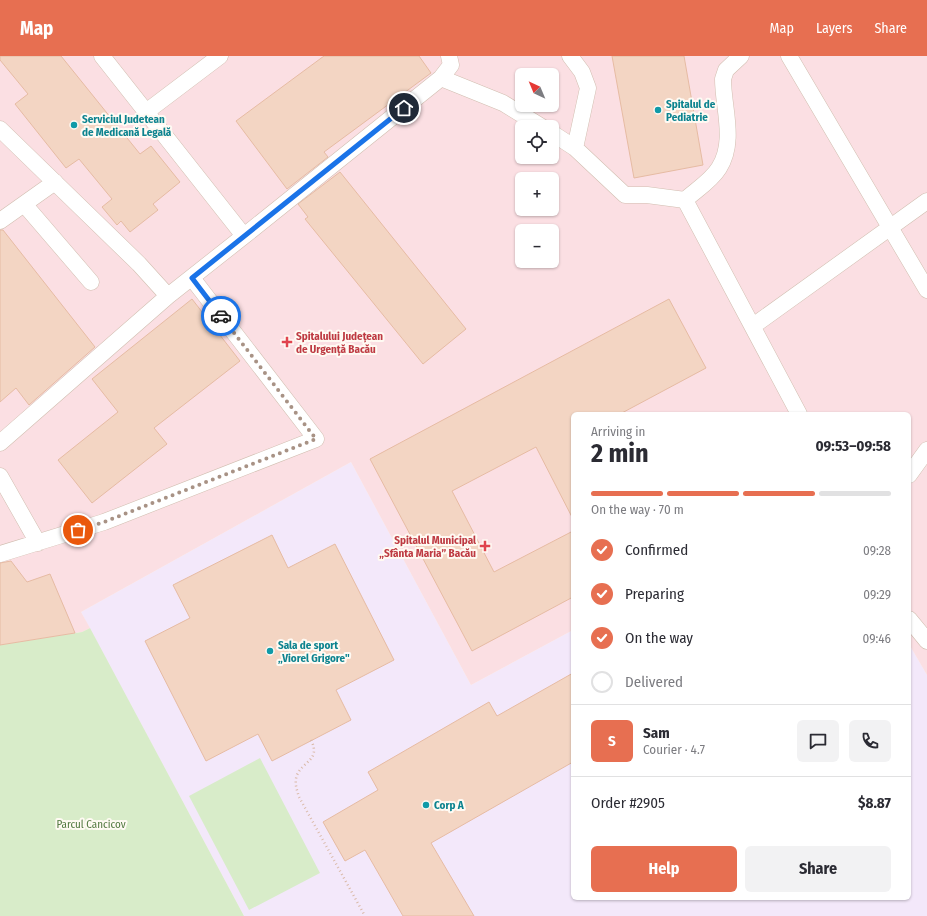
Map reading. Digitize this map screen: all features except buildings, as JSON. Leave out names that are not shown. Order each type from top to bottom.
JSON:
[{"type":"lane","points":[[102,56],[244,236]]},
{"type":"lane","points":[[146,112],[220,56]]},
{"type":"lane","points":[[0,443],[168,296],[441,78],[451,65],[449,56]]},
{"type":"lane","points":[[570,56],[582,72],[588,88],[575,148]]},
{"type":"lane","points":[[559,138],[575,148],[625,195],[647,195],[685,200],[704,185],[719,168],[727,151],[728,134],[723,79],[726,70],[741,56]]},
{"type":"lane","points":[[789,56],[927,290]]},
{"type":"lane","points":[[441,78],[503,103],[531,120]]},
{"type":"lane","points":[[0,129],[139,264],[168,296]]},
{"type":"lane","points":[[0,222],[55,182]]},
{"type":"lane","points":[[685,200],[798,412]]},
{"type":"lane","points":[[752,326],[927,201]]},
{"type":"lane","points":[[24,204],[91,282]]},
{"type":"lane","points":[[0,554],[104,522],[316,439],[192,278]]},
{"type":"lane","points":[[911,472],[927,450]]},
{"type":"lane","points":[[0,476],[38,543]]},
{"type":"lane","points":[[911,621],[927,641]]},
{"type":"path","points":[[311,740],[314,747],[313,756],[300,771],[296,781],[299,797],[365,916]]},
{"type":"shaded area","name":"Spitalului Județean de Urgență Bacău","points":[[0,56],[927,56],[927,675],[911,647],[911,412],[571,412],[571,631],[471,685],[351,462],[81,612],[90,628],[82,632],[0,645]]},
{"type":"shaded area","points":[[351,462],[471,685],[571,631],[571,900],[911,900],[911,647],[927,675],[927,916],[244,916],[81,612]]},
{"type":"green space","name":"Parcul Cancicov","points":[[90,628],[244,916],[0,916],[0,645],[82,632]]},
{"type":"green space","points":[[260,758],[320,873],[249,910],[189,796]]},
{"type":"way so far","points":[[78,530],[104,522],[316,439],[221,316]]},
{"type":"place","name":"Spitalul de Pediatrie","points":[[658,110]]},
{"type":"place","name":"Serviciul Judetean de Medicană Legală","points":[[74,125]]},
{"type":"place","name":"Spitalului Județean de Urgență Bacău","points":[[287,342]]},
{"type":"place","name":"Spitalul Municipal „Sfânta Maria” Bacău","points":[[485,546]]},
{"type":"place","name":"Sala de sport „Viorel Grigore\"","points":[[270,651]]},
{"type":"place","name":"Corp A","points":[[426,805]]},
{"type":"route","points":[[221,316],[192,278],[404,108]]}]
